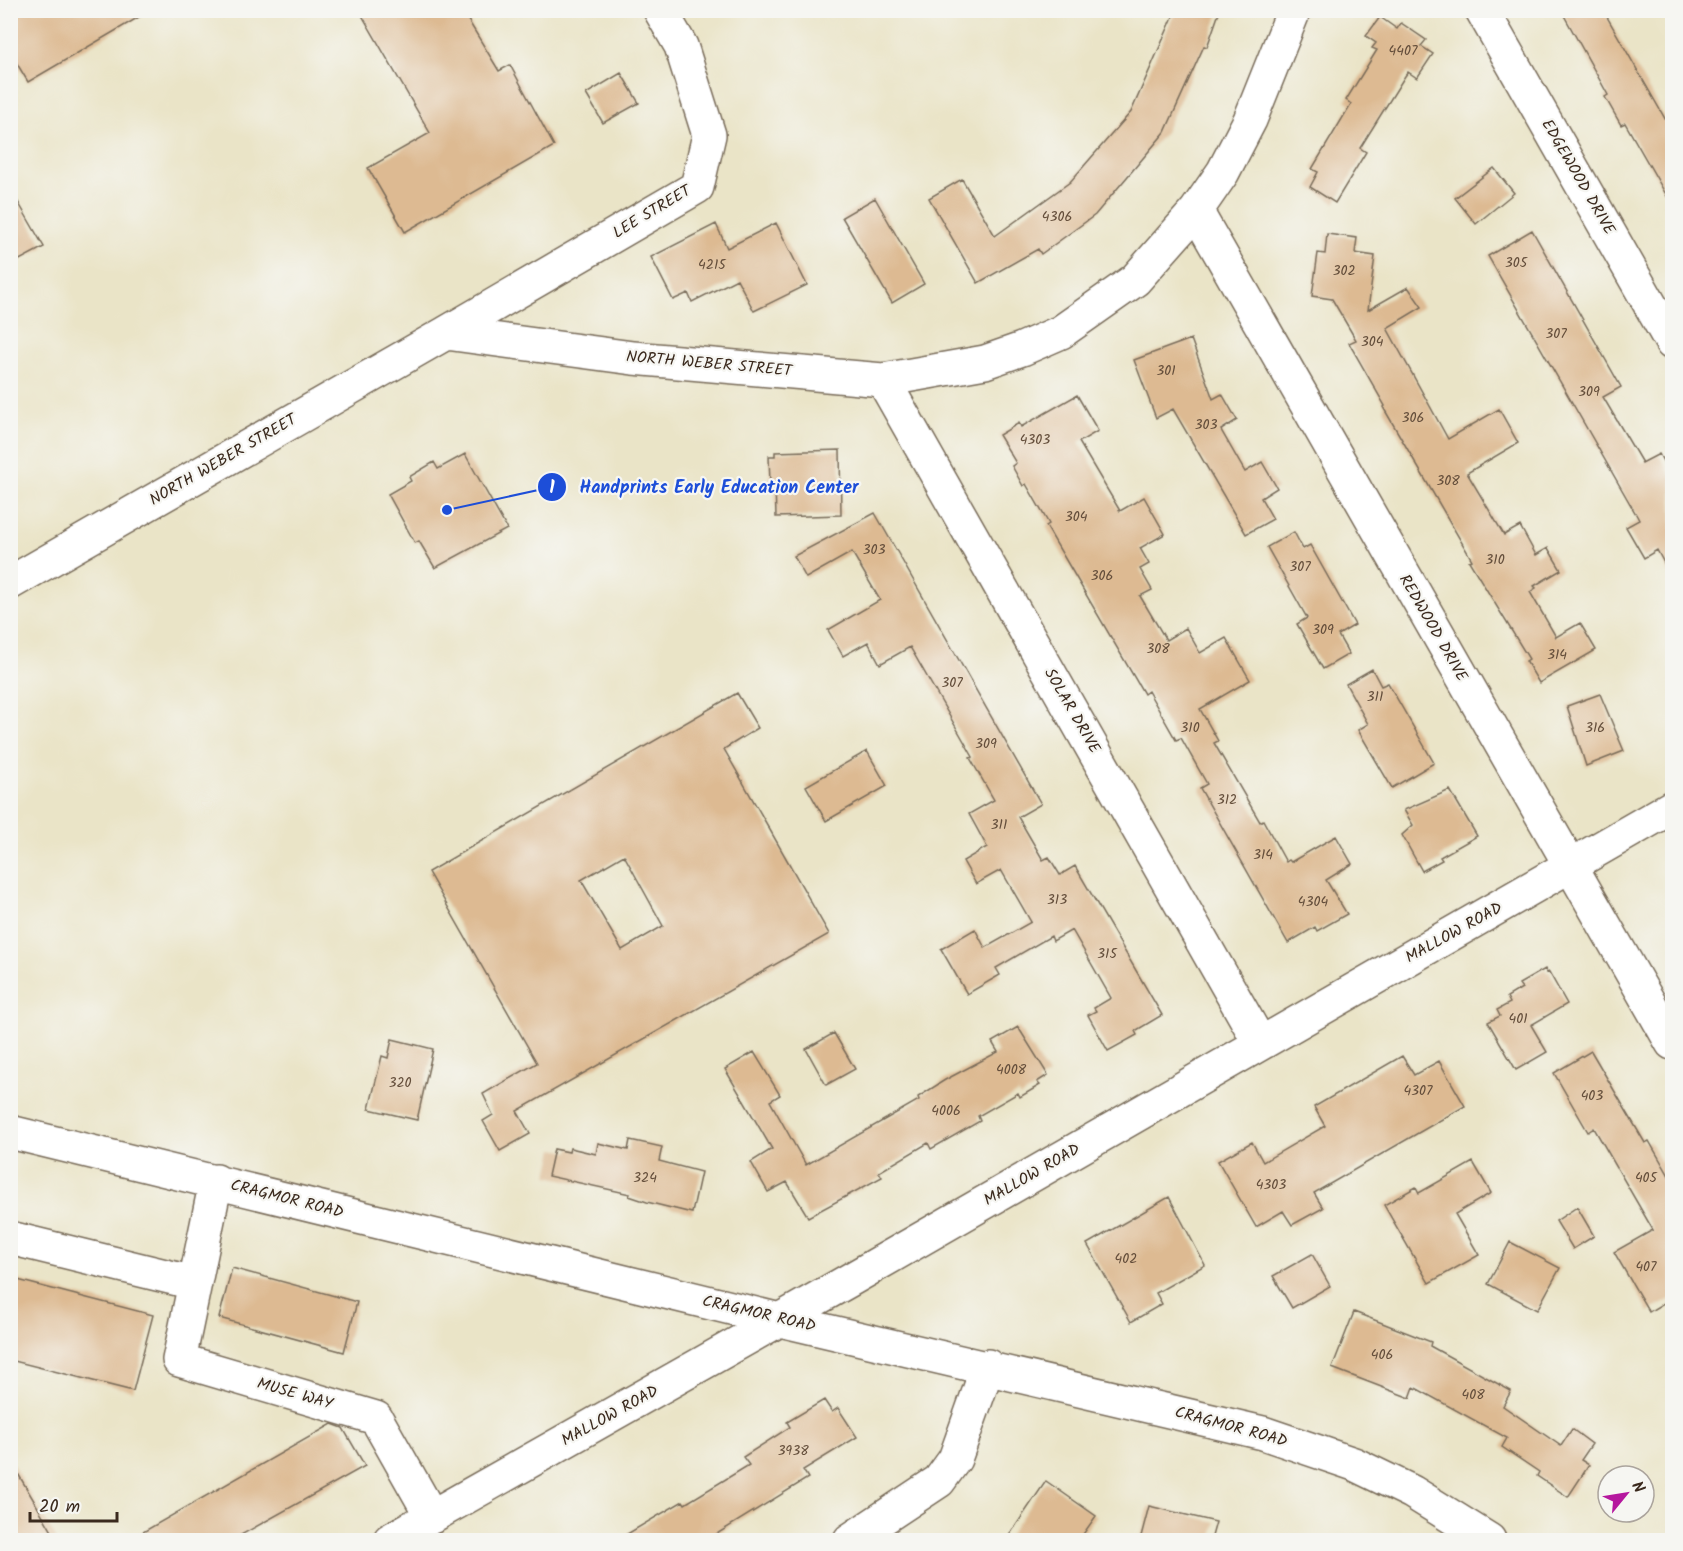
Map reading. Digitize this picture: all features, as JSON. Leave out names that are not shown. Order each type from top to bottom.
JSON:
[{"type":"street","name":"LEE STREET","points":[[446,333],[697,187],[709,135],[681,46],[660,10]]},
{"type":"street","name":"NORTH WEBER STREET","points":[[10,583],[446,333],[633,358],[883,380],[985,362],[1061,332],[1135,280],[1196,211],[1223,172],[1250,120],[1294,10]]},
{"type":"street","name":"EDGEWOOD DRIVE","points":[[1482,10],[1672,343]]},
{"type":"street","name":"REDWOOD DRIVE","points":[[1196,211],[1672,1043]]},
{"type":"street","name":"SOLAR DRIVE","points":[[883,380],[1260,1043]]},
{"type":"street","name":"MALLOW ROAD","points":[[390,1540],[780,1320],[1672,807]]},
{"type":"street","name":"CRAGMOR ROAD","points":[[10,1132],[780,1320],[988,1366],[1263,1433],[1354,1464],[1412,1492],[1489,1540]]},
{"type":"street","name":"MUSE WAY","points":[[216,1182],[179,1360],[376,1418],[432,1517]]},
{"type":"street","points":[[10,1238],[194,1283]]},
{"type":"street","points":[[849,1540],[939,1481],[955,1459],[988,1366]]},
{"type":"building","points":[[10,10],[151,10],[28,82],[10,52]]},
{"type":"building","points":[[359,10],[462,10],[499,71],[510,65],[554,146],[405,232],[368,168],[430,133]]},
{"type":"building","points":[[1176,10],[1220,10],[1207,47],[1204,46],[1165,132],[1095,215],[1041,254],[1038,249],[978,283],[929,198],[962,179],[995,236],[1070,182],[1131,112]]},
{"type":"building","points":[[1561,10],[1603,10],[1672,131],[1672,205],[1625,123],[1621,125],[1605,97],[1608,95]]},
{"type":"building","points":[[1380,17],[1397,29],[1401,23],[1426,40],[1421,46],[1433,54],[1417,78],[1408,72],[1405,76],[1360,148],[1366,152],[1335,203],[1310,187],[1318,172],[1312,169],[1351,104],[1346,100],[1377,50],[1372,48],[1376,43],[1366,36]]},
{"type":"building","points":[[621,73],[639,103],[603,123],[586,94]]},
{"type":"building","points":[[1494,168],[1514,193],[1476,224],[1455,198]]},
{"type":"building","points":[[10,188],[44,247],[10,265]]},
{"type":"building","points":[[875,198],[924,284],[892,303],[842,217]]},
{"type":"building","points":[[776,223],[807,285],[754,311],[737,279],[692,302],[688,293],[673,300],[651,257],[716,224],[727,248]]},
{"type":"building","points":[[1532,230],[1621,387],[1603,397],[1642,463],[1659,454],[1672,477],[1672,578],[1657,550],[1644,558],[1626,527],[1639,520],[1637,516],[1488,256]]},
{"type":"building","points":[[1327,234],[1357,238],[1355,253],[1375,256],[1368,310],[1408,287],[1422,307],[1387,328],[1448,439],[1499,409],[1518,443],[1467,473],[1504,535],[1520,526],[1536,555],[1548,548],[1561,570],[1534,586],[1536,588],[1530,592],[1556,637],[1580,623],[1596,650],[1539,683],[1526,661],[1529,659],[1469,561],[1472,560],[1383,407],[1385,406],[1349,343],[1356,340],[1332,299],[1312,296],[1318,253],[1325,254]]},
{"type":"building","points":[[1191,339],[1213,399],[1222,394],[1237,420],[1221,430],[1245,472],[1262,462],[1277,488],[1261,498],[1273,519],[1246,534],[1173,409],[1156,418],[1134,360]]},
{"type":"building","points":[[1077,395],[1098,431],[1079,442],[1120,511],[1144,497],[1165,534],[1140,548],[1149,564],[1140,569],[1152,590],[1140,596],[1166,640],[1186,628],[1200,653],[1226,638],[1250,680],[1200,709],[1218,741],[1214,743],[1260,822],[1263,820],[1286,862],[1289,860],[1291,862],[1336,836],[1352,864],[1326,880],[1347,914],[1317,931],[1315,927],[1288,943],[1200,788],[1207,784],[1181,738],[1176,740],[1148,691],[1144,694],[1046,526],[1049,524],[1026,484],[1023,486],[1012,466],[1016,463],[999,435],[1019,423],[1021,427]]},
{"type":"building","points":[[840,450],[841,515],[776,517],[775,483],[770,483],[769,456],[775,456],[775,452]]},
{"type":"building","points":[[465,454],[507,529],[435,568],[419,541],[415,543],[388,494],[411,481],[409,477],[434,462],[438,469]]},
{"type":"building","points":[[875,513],[1041,804],[1018,817],[1043,860],[1049,857],[1060,875],[1075,866],[1162,1015],[1135,1031],[1137,1035],[1108,1051],[1088,1015],[1096,1011],[1094,1008],[1111,998],[1072,930],[1053,941],[1051,936],[996,968],[1000,975],[967,994],[941,949],[975,929],[985,948],[1031,922],[1001,870],[976,884],[963,861],[987,847],[969,814],[994,800],[970,758],[973,757],[910,647],[880,664],[868,642],[843,656],[828,630],[880,600],[852,552],[806,578],[794,556]]},
{"type":"building","points":[[1294,532],[1303,549],[1310,545],[1355,625],[1338,635],[1349,654],[1323,669],[1297,624],[1307,618],[1267,547]]},
{"type":"building","points":[[1372,669],[1381,686],[1388,683],[1434,763],[1392,788],[1358,730],[1368,724],[1346,684]]},
{"type":"building","points":[[737,693],[758,728],[724,749],[829,934],[517,1111],[530,1134],[500,1151],[483,1121],[493,1115],[483,1094],[537,1063],[428,872]],"holes":[[[624,855],[663,926],[622,950],[581,880]]]},
{"type":"building","points":[[1600,694],[1624,751],[1586,766],[1567,706]]},
{"type":"building","points":[[867,751],[887,786],[826,821],[806,786]]},
{"type":"building","points":[[1450,790],[1477,836],[1440,857],[1442,860],[1422,871],[1402,835],[1413,825],[1404,810]]},
{"type":"building","points":[[1545,969],[1567,1004],[1531,1025],[1547,1052],[1516,1070],[1488,1022],[1500,1016],[1497,1010],[1510,1003],[1507,997],[1522,988],[1519,984]]},
{"type":"building","points":[[1018,1027],[1048,1075],[1037,1082],[1040,1085],[1020,1097],[1018,1093],[978,1116],[980,1121],[931,1149],[928,1143],[879,1172],[882,1177],[808,1217],[787,1182],[768,1192],[751,1162],[772,1149],[725,1069],[754,1052],[780,1095],[770,1101],[806,1165],[919,1100],[918,1097],[945,1080],[998,1052],[992,1042]]},
{"type":"building","points":[[834,1033],[855,1069],[826,1085],[806,1049]]},
{"type":"building","points":[[392,1039],[433,1049],[417,1120],[369,1109],[382,1056],[388,1058]]},
{"type":"building","points":[[1591,1051],[1645,1143],[1649,1141],[1672,1181],[1672,1298],[1649,1312],[1614,1252],[1653,1230],[1594,1128],[1588,1132],[1554,1073]]},
{"type":"building","points":[[1402,1056],[1414,1075],[1439,1061],[1465,1106],[1314,1193],[1323,1208],[1292,1225],[1283,1211],[1256,1227],[1218,1161],[1252,1142],[1263,1162],[1325,1126],[1314,1107]]},
{"type":"building","points":[[630,1140],[662,1147],[659,1161],[701,1172],[692,1213],[647,1202],[629,1196],[630,1194],[548,1176],[554,1149],[569,1152],[570,1148],[596,1154],[598,1143],[628,1150]]},
{"type":"building","points":[[1473,1162],[1491,1193],[1455,1214],[1479,1255],[1429,1283],[1384,1205],[1416,1187],[1419,1193]]},
{"type":"building","points":[[1169,1197],[1205,1265],[1156,1293],[1162,1304],[1131,1322],[1087,1244]]},
{"type":"building","points":[[1577,1207],[1594,1236],[1573,1249],[1556,1221]]},
{"type":"building","points":[[1510,1242],[1560,1268],[1537,1310],[1488,1284]]},
{"type":"building","points":[[1312,1254],[1330,1286],[1292,1308],[1273,1276]]},
{"type":"building","points":[[232,1268],[357,1302],[344,1352],[219,1318]]},
{"type":"building","points":[[10,1278],[153,1315],[133,1391],[10,1360]]},
{"type":"building","points":[[1354,1312],[1431,1342],[1430,1346],[1511,1391],[1503,1406],[1561,1446],[1572,1429],[1592,1444],[1581,1460],[1589,1465],[1568,1497],[1537,1476],[1539,1472],[1502,1447],[1507,1438],[1414,1387],[1410,1398],[1332,1368]]},
{"type":"building","points":[[824,1400],[832,1412],[838,1408],[857,1437],[803,1470],[808,1478],[707,1540],[617,1540],[683,1501],[685,1504],[749,1465],[743,1457],[790,1427],[787,1422]]},
{"type":"building","points":[[332,1424],[343,1428],[365,1466],[232,1540],[129,1540]]},
{"type":"building","points":[[10,1460],[57,1540],[10,1540]]},
{"type":"building","points":[[1046,1481],[1096,1516],[1079,1540],[1006,1540]]},
{"type":"building","points":[[1149,1506],[1216,1522],[1211,1540],[1140,1540]]},
{"type":"place","name":"Handprints Early Education Center","points":[[447,510]]}]
